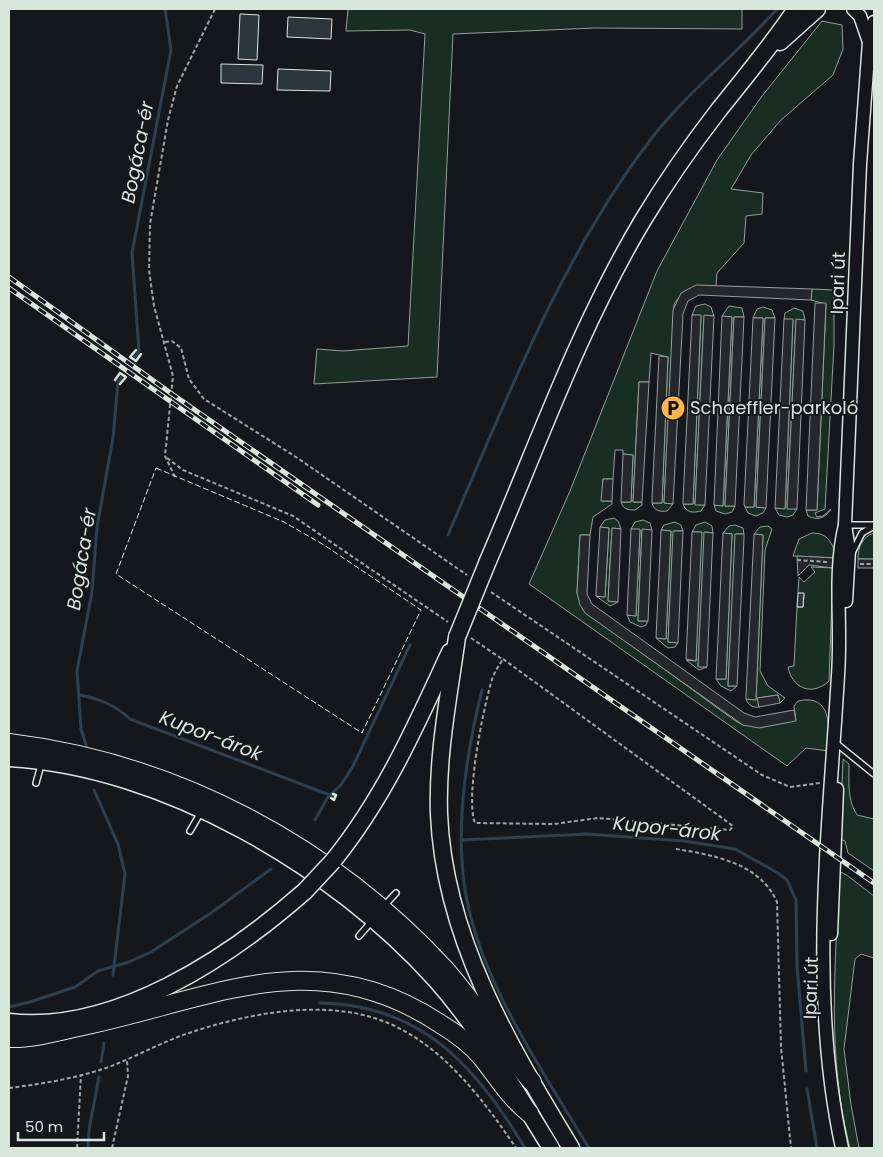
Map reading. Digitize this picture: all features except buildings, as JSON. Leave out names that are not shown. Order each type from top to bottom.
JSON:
[{"type":"highway","points":[[9,743],[94,759],[190,790],[280,835],[339,873],[377,914],[418,942],[456,982],[532,1082]]},
{"type":"highway","points":[[9,1038],[59,1032],[242,986],[295,980],[341,984],[396,999],[442,1024],[481,1057],[514,1101],[529,1113]]},
{"type":"highway","points":[[9,1033],[70,1020]]},
{"type":"main road","points":[[9,1022],[44,1024],[70,1020],[143,997],[199,969],[248,937],[304,891],[333,861],[354,834],[391,776],[451,658],[464,637],[488,561],[585,332],[627,248],[689,150],[767,52],[796,9]]},
{"type":"main road","points":[[767,52],[817,9]]},
{"type":"main road","points":[[451,658],[439,786],[441,832],[448,885],[455,915],[478,975],[532,1082],[571,1148]]},
{"type":"main road","points":[[9,758],[42,762],[130,782],[202,810],[258,838],[298,861],[377,914],[462,1012],[550,1148]]},
{"type":"street","name":"Ipari út","points":[[853,9],[860,16],[869,42]]},
{"type":"street","name":"Ipari út","points":[[826,1034],[823,978],[824,900],[840,643],[840,550],[845,524],[860,164],[869,42],[874,22]]},
{"type":"street","name":"Ipari út","points":[[840,643],[846,610],[849,540],[845,524]]},
{"type":"street","name":"Ipari út","points":[[826,1034],[837,813],[837,697]]},
{"type":"street","points":[[826,1034],[830,1078],[842,1148]]},
{"type":"lane","points":[[845,524],[874,526]]},
{"type":"lane","points":[[848,563],[858,539],[874,526]]},
{"type":"lane","points":[[837,744],[874,774]]},
{"type":"lane","points":[[36,783],[42,762]]},
{"type":"lane","points":[[190,831],[202,810]]},
{"type":"lane","points":[[359,936],[396,893]]},
{"type":"path","points":[[175,477],[165,456],[173,376],[154,306],[149,270],[150,224],[168,120],[177,86],[215,9]]},
{"type":"path","points":[[165,342],[172,341],[181,348],[189,379],[204,399],[296,457],[465,574]]},
{"type":"path","points":[[165,456],[183,470],[293,516],[445,620]]},
{"type":"path","points":[[797,560],[874,564]]},
{"type":"path","points":[[491,592],[762,775],[790,787],[830,783]]},
{"type":"path","points":[[464,637],[503,659],[733,826],[730,830],[598,818],[554,824],[475,823],[473,817],[473,790],[483,719],[490,684],[503,659]]},
{"type":"path","points":[[676,849],[726,859],[747,870],[768,886],[777,902],[781,1046],[790,1148]]},
{"type":"path","points":[[9,1088],[92,1072],[184,1035],[224,1022],[269,1013],[308,1011],[365,1016],[403,1031],[441,1059],[468,1084],[492,1112],[516,1148]]},
{"type":"path","points":[[112,1148],[128,1076],[127,1059]]},
{"type":"path","points":[[77,1148],[81,1074]]},
{"type":"green space","points":[[348,9],[742,9],[742,29],[595,28],[453,34],[437,377],[314,384],[317,349],[343,351],[408,346],[425,34],[410,30],[346,31]]},
{"type":"green space","points":[[822,21],[842,25],[843,49],[833,75],[781,120],[751,155],[731,189],[763,193],[762,214],[746,216],[744,243],[717,273],[716,286],[692,289],[681,295],[674,305],[664,503],[673,504],[667,511],[662,511],[656,509],[652,503],[662,503],[668,357],[651,353],[649,382],[639,382],[633,502],[642,502],[642,505],[632,510],[626,509],[621,502],[631,502],[633,455],[623,454],[623,450],[615,450],[613,479],[603,479],[602,501],[612,501],[612,504],[593,517],[590,535],[580,535],[577,593],[583,610],[743,725],[796,720],[794,706],[798,701],[809,700],[818,702],[823,708],[828,723],[828,751],[806,748],[787,766],[529,584],[570,491],[657,271],[717,160],[762,96]]},
{"type":"green space","points":[[812,289],[834,290],[834,345],[825,509],[815,513],[817,517],[823,516],[831,509],[826,515],[818,518],[808,516],[806,510],[817,510],[826,304],[811,300]]},
{"type":"green space","points":[[705,304],[711,307],[714,316],[704,316],[695,504],[705,505],[701,511],[693,512],[688,511],[683,504],[693,504],[701,316],[692,315],[696,306]]},
{"type":"green space","points":[[729,306],[742,308],[744,317],[734,317],[725,506],[735,506],[732,512],[725,514],[716,511],[714,505],[723,506],[732,317],[722,316]]},
{"type":"green space","points":[[763,307],[772,310],[775,318],[765,318],[756,507],[766,508],[763,513],[756,516],[748,513],[745,507],[754,507],[763,318],[753,318],[757,309]]},
{"type":"green space","points":[[794,308],[803,311],[805,320],[796,320],[787,508],[797,509],[793,515],[787,517],[779,515],[775,508],[785,508],[793,320],[784,319],[785,313]]},
{"type":"green space","points":[[614,518],[618,521],[621,529],[612,528],[608,601],[618,602],[610,606],[596,596],[605,597],[609,528],[600,527],[605,520]]},
{"type":"green space","points":[[643,520],[650,523],[652,530],[642,530],[638,621],[648,621],[646,625],[641,627],[630,622],[627,615],[636,616],[640,530],[631,529],[635,522]]},
{"type":"green space","points":[[675,522],[681,525],[683,531],[674,531],[668,642],[678,643],[675,647],[668,648],[656,638],[666,639],[671,531],[661,530],[664,525]]},
{"type":"green space","points":[[705,522],[712,526],[713,533],[705,532],[698,666],[707,667],[699,670],[686,660],[696,661],[701,532],[692,532],[696,525]]},
{"type":"green space","points":[[735,525],[743,528],[744,534],[736,534],[728,686],[737,686],[731,691],[721,686],[716,679],[726,679],[732,534],[723,533],[729,526]]},
{"type":"green space","points":[[768,526],[772,529],[765,550],[760,671],[768,686],[785,698],[780,703],[778,695],[758,698],[759,707],[757,707],[749,704],[746,699],[756,699],[763,535],[754,534],[760,527]]},
{"type":"green space","points":[[812,533],[818,533],[829,540],[836,558],[793,556],[799,539]]},
{"type":"green space","points":[[874,533],[874,559],[858,559],[861,543],[866,537]]},
{"type":"green space","points":[[811,567],[833,568],[829,681],[816,689],[804,688],[798,685],[790,674],[788,667],[794,666],[797,607],[803,607],[804,594],[798,593],[799,577],[804,582],[815,572]]},
{"type":"green space","points":[[843,759],[849,764],[849,790],[857,815],[874,819],[874,871],[848,853],[845,841],[840,839]]},
{"type":"green space","points":[[839,871],[874,896],[874,958],[861,954],[855,959],[844,1049],[859,1148],[850,1148],[838,1079],[835,1044],[834,1010]]},
{"type":"shaded area","name":"Schaeffler-parkoló","points":[[696,285],[812,289],[811,300],[699,295],[688,301],[683,314],[673,504],[664,503],[673,310],[681,293]]},
{"type":"shaded area","name":"Schaeffler-parkoló","points":[[815,303],[826,303],[817,510],[806,510]]},
{"type":"shaded area","name":"Schaeffler-parkoló","points":[[692,315],[701,315],[693,504],[683,504],[683,501]]},
{"type":"shaded area","name":"Schaeffler-parkoló","points":[[704,315],[714,316],[705,505],[695,505]]},
{"type":"shaded area","name":"Schaeffler-parkoló","points":[[722,316],[732,317],[723,506],[714,505]]},
{"type":"shaded area","name":"Schaeffler-parkoló","points":[[734,317],[744,317],[735,506],[725,506]]},
{"type":"shaded area","name":"Schaeffler-parkoló","points":[[753,318],[763,318],[754,507],[745,507],[744,504]]},
{"type":"shaded area","name":"Schaeffler-parkoló","points":[[765,318],[775,318],[766,508],[756,507]]},
{"type":"shaded area","name":"Schaeffler-parkoló","points":[[784,319],[793,319],[785,509],[775,508]]},
{"type":"shaded area","name":"Schaeffler-parkoló","points":[[796,319],[805,320],[797,509],[787,509]]},
{"type":"shaded area","name":"Schaeffler-parkoló","points":[[659,356],[668,357],[662,503],[652,503],[652,499]]},
{"type":"shaded area","name":"Schaeffler-parkoló","points":[[639,382],[649,382],[642,502],[633,502]]},
{"type":"shaded area","points":[[623,454],[633,455],[631,502],[621,502]]},
{"type":"shaded area","points":[[603,479],[613,479],[612,501],[601,501]]},
{"type":"shaded area","points":[[600,527],[609,528],[605,597],[596,596]]},
{"type":"shaded area","points":[[612,528],[621,529],[618,602],[608,601]]},
{"type":"shaded area","points":[[631,529],[640,529],[636,616],[627,615]]},
{"type":"shaded area","points":[[642,529],[652,530],[648,621],[638,621]]},
{"type":"shaded area","points":[[661,530],[671,531],[666,639],[656,638]]},
{"type":"shaded area","points":[[673,531],[683,531],[678,643],[668,642]]},
{"type":"shaded area","points":[[692,532],[702,532],[696,661],[686,659]]},
{"type":"shaded area","points":[[704,532],[713,533],[707,667],[698,667]]},
{"type":"shaded area","points":[[723,533],[732,534],[726,679],[716,679]]},
{"type":"shaded area","points":[[735,534],[744,534],[744,538],[737,686],[728,686]]},
{"type":"shaded area","points":[[754,534],[763,535],[756,700],[746,699]]},
{"type":"shaded area","points":[[580,535],[590,535],[587,594],[592,604],[744,713],[755,717],[794,710],[796,721],[759,728],[743,725],[585,613],[580,605],[577,593]]},
{"type":"shaded area","points":[[797,556],[836,558],[833,568],[809,565],[798,576]]},
{"type":"shaded area","points":[[858,559],[874,559],[874,568],[858,568]]},
{"type":"shaded area","points":[[778,695],[780,703],[759,707],[757,698]]},
{"type":"waterway","name":"Bogáca-ér","points":[[133,359],[139,351],[132,253],[171,50],[165,9]]},
{"type":"waterway","points":[[448,535],[514,381],[538,331],[589,232],[619,184],[665,121],[777,9]]},
{"type":"waterway","name":"Bogáca-ér","points":[[87,748],[81,729],[77,671],[92,592],[97,527],[113,438],[118,382],[123,375]]},
{"type":"waterway","points":[[330,795],[341,785],[353,766],[410,645]]},
{"type":"waterway","points":[[482,690],[472,737],[462,810],[461,834],[464,882],[471,917],[496,986],[513,1020],[589,1148]]},
{"type":"waterway","name":"Kupor-árok","points":[[80,695],[107,703],[130,719],[335,797]]},
{"type":"waterway","name":"Bogáca-ér","points":[[94,790],[118,844],[125,874],[113,975]]},
{"type":"waterway","points":[[315,820],[329,795]]},
{"type":"waterway","name":"Kupor-árok","points":[[461,840],[587,834],[684,841],[735,849],[778,873],[787,880],[796,900],[797,966],[806,1071]]},
{"type":"waterway","points":[[9,1007],[75,987],[98,971],[129,962],[151,952],[211,913],[271,869]]},
{"type":"waterway","points":[[319,1003],[355,1006],[387,1015],[416,1028],[442,1045],[465,1066],[486,1091],[525,1148]]},
{"type":"waterway","name":"Bogáca-ér","points":[[101,1062],[104,1043]]},
{"type":"waterway","name":"Bogáca-ér","points":[[88,1148],[89,1130],[99,1077]]},
{"type":"waterway","name":"Kupor-árok","points":[[807,1089],[817,1148]]},
{"type":"railway","points":[[9,277],[172,394],[874,883]]},
{"type":"railway","points":[[9,288],[318,505]]},
{"type":"fence","points":[[156,468],[284,522],[324,545],[421,610],[362,733],[116,574],[156,468]]},
{"type":"wall","points":[[136,350],[130,357],[136,361],[141,354]]},
{"type":"wall","points":[[115,380],[120,373],[126,377],[120,384]]},
{"type":"wall","points":[[331,798],[334,800],[336,795],[333,794]]},
{"type":"place","name":"Schaeffler-parkoló","points":[[673,408]]}]
